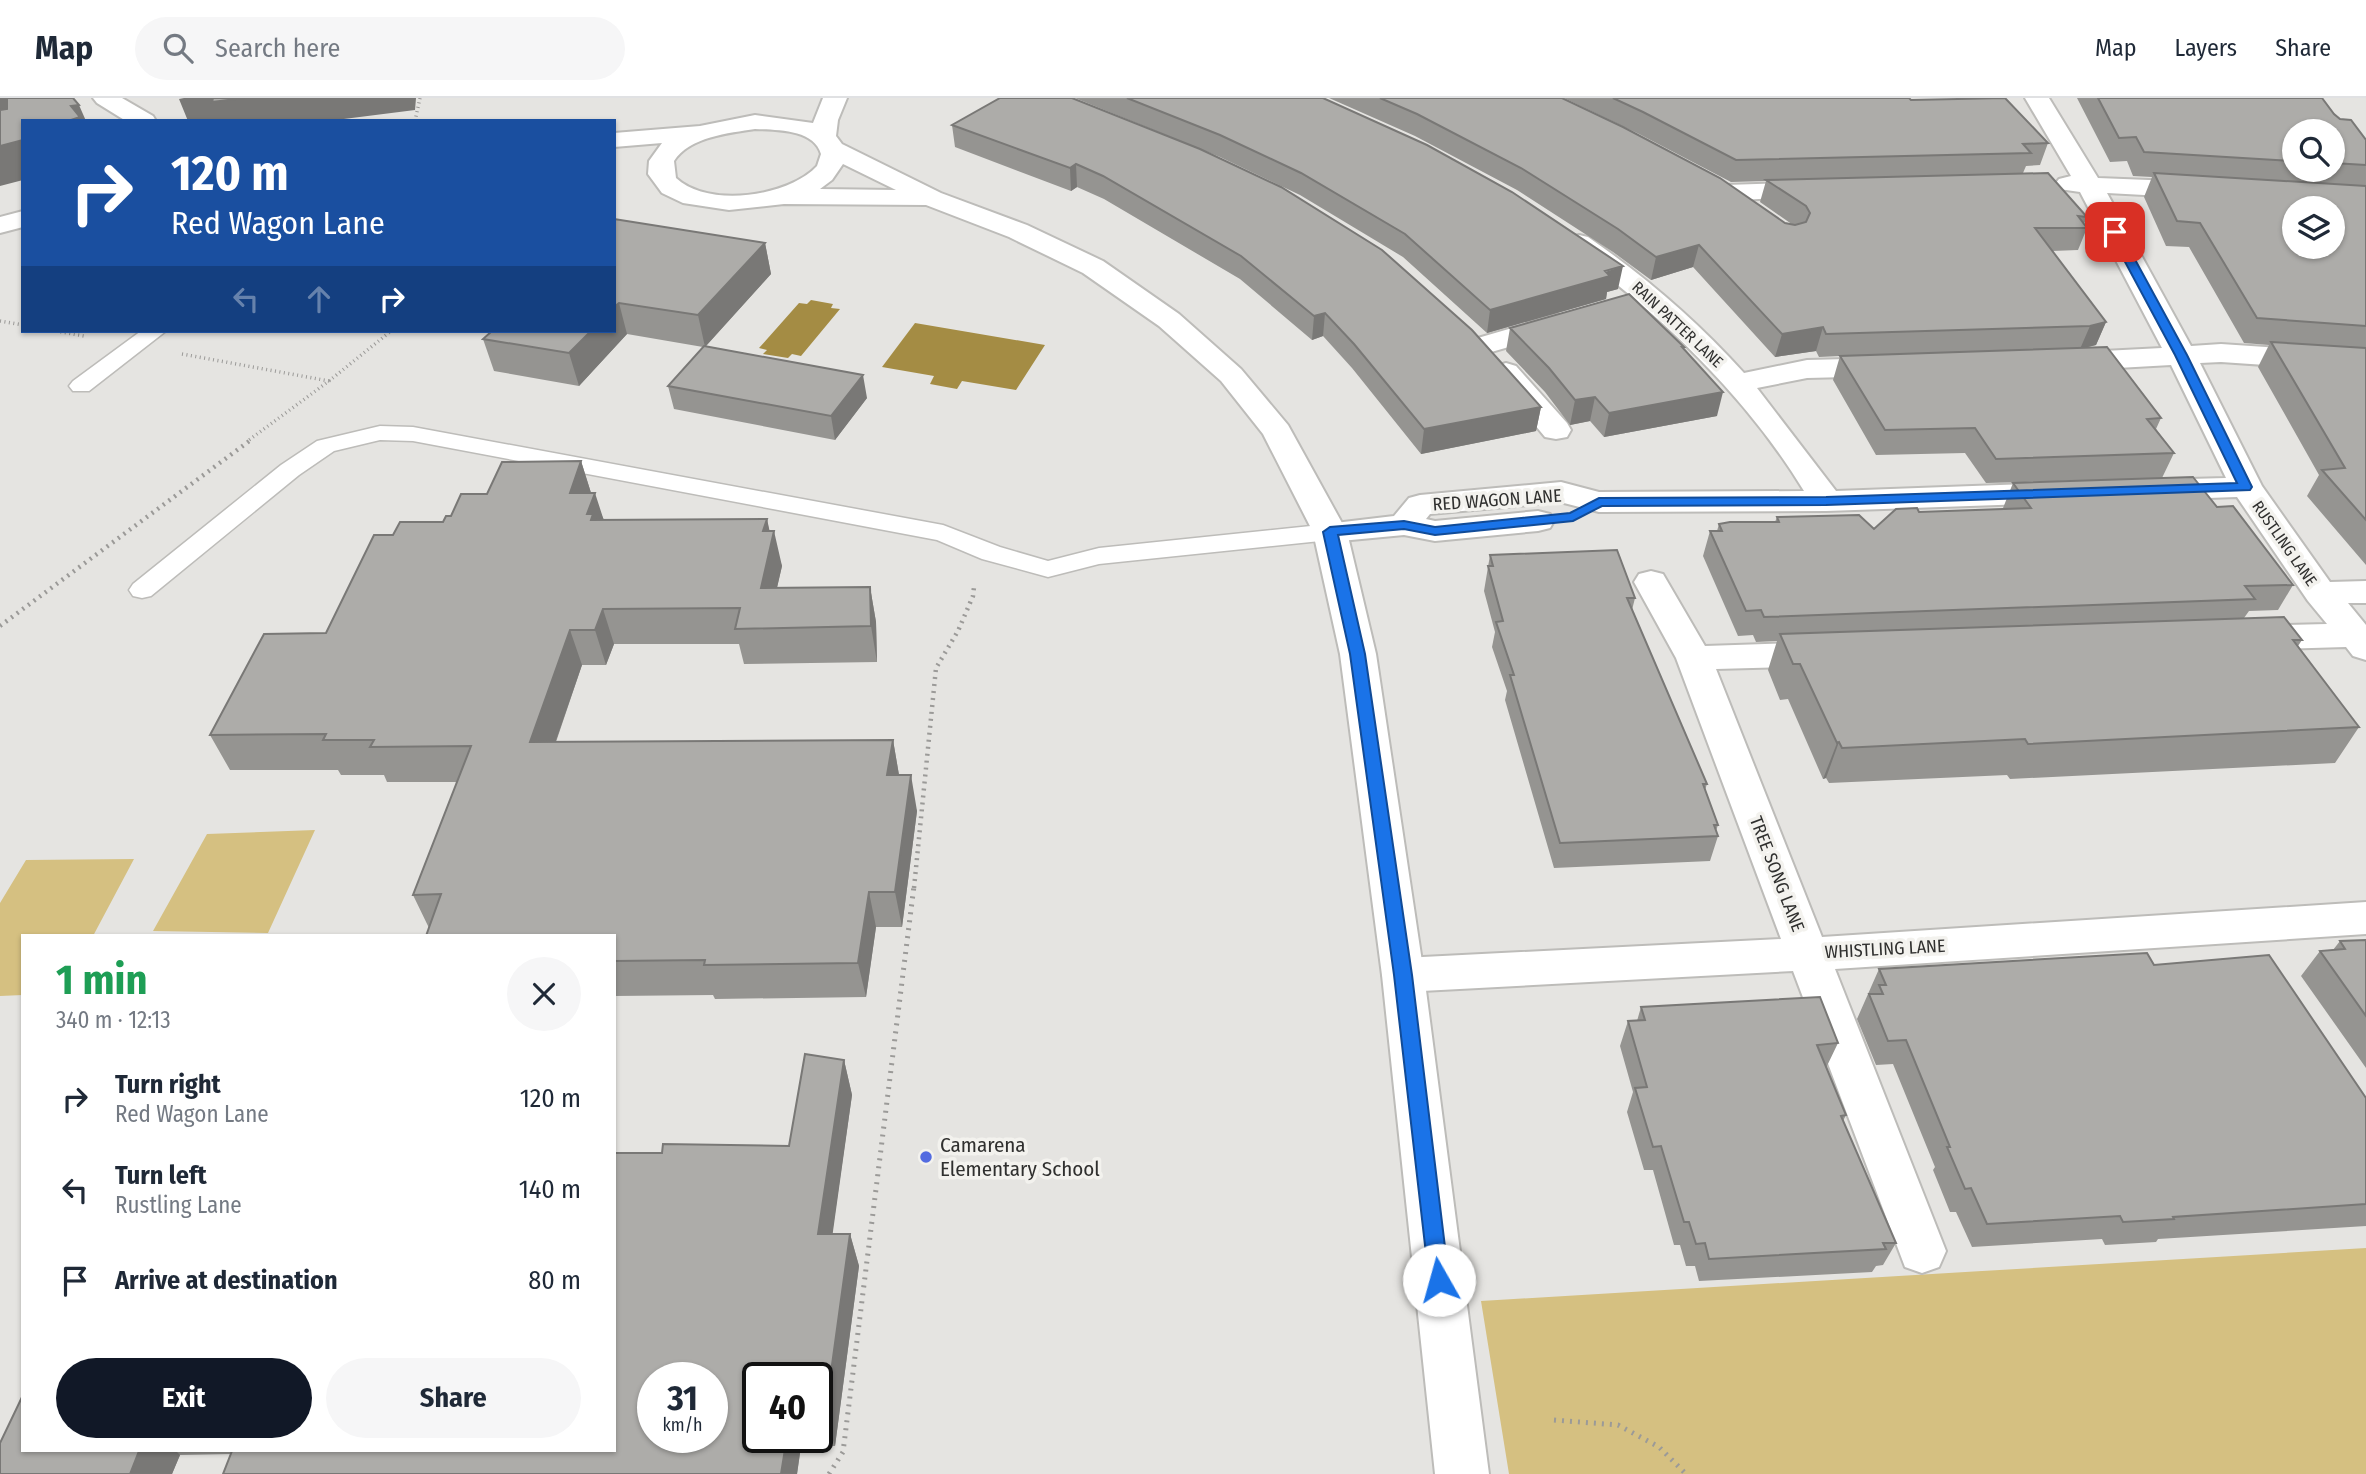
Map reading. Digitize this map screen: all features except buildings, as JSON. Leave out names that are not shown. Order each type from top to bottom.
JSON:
[{"type":"street","points":[[105,98],[142,119]]},
{"type":"street","points":[[147,119],[160,98]]},
{"type":"street","points":[[726,126],[776,98]]},
{"type":"street","points":[[780,197],[804,188],[823,176],[832,163],[826,120],[835,98]]},
{"type":"street","name":"RUSTLING LANE","points":[[2037,98],[2088,183],[2181,355],[2246,487],[2320,593],[2360,641]]},
{"type":"street","points":[[663,180],[659,168],[665,155],[678,143],[700,133],[755,122],[806,129],[828,144],[932,198],[1018,231],[1093,267],[1186,333],[1231,375],[1278,432],[1330,532],[1358,654],[1403,975],[1462,1474]]},
{"type":"street","points":[[616,140],[700,133]]},
{"type":"street","points":[[626,165],[663,180],[676,191],[709,201],[751,202],[780,197],[932,198]]},
{"type":"street","points":[[1701,180],[1757,215]]},
{"type":"street","points":[[2046,184],[2088,183],[2227,192]]},
{"type":"street","points":[[1725,193],[1837,190]]},
{"type":"street","points":[[0,225],[21,220]]},
{"type":"street","name":"RAIN PATTER LANE","points":[[1556,228],[1739,383],[1810,471],[1826,501]]},
{"type":"street","points":[[1556,430],[1532,400],[1471,337],[1587,316]]},
{"type":"street","points":[[2036,363],[2221,354],[2366,363]]},
{"type":"street","points":[[1739,383],[1807,369],[1915,366]]},
{"type":"street","name":"RED WAGON LANE","points":[[1330,532],[1404,525],[1435,531],[1573,517],[1599,502],[1826,501],[2246,487]]},
{"type":"street","name":"TREE SONG LANE","points":[[1651,582],[1695,658],[1922,1251]]},
{"type":"street","points":[[2320,593],[2366,592]]},
{"type":"street","points":[[2215,640],[2360,641]]},
{"type":"street","points":[[1695,658],[1851,653]]},
{"type":"street","name":"WHISTLING LANE","points":[[1403,975],[1808,954],[2254,945],[2366,918]]},
{"type":"lane","points":[[81,386],[152,333]]},
{"type":"lane","points":[[142,590],[290,470],[326,446],[380,433],[413,433],[943,533],[991,554],[1048,569],[1099,556],[1330,532]]},
{"type":"path","points":[[415,119],[420,98]]},
{"type":"path","points":[[0,321],[21,325]]},
{"type":"path","points":[[67,333],[329,381]]},
{"type":"path","points":[[0,625],[329,381],[389,333]]},
{"type":"path","points":[[830,1474],[843,1452],[923,806],[936,668],[958,631],[973,596],[974,584]]},
{"type":"path","points":[[1554,1420],[1618,1425],[1659,1447],[1686,1474]]},
{"type":"shaded area","points":[[811,300],[833,304],[831,308],[840,309],[801,356],[792,354],[788,358],[763,354],[767,350],[759,348],[799,303],[807,304]]},
{"type":"shaded area","points":[[915,323],[1045,345],[1016,390],[962,381],[957,389],[930,384],[934,376],[882,367]]},
{"type":"shaded area","points":[[315,830],[268,933],[153,931],[207,834]]},
{"type":"shaded area","points":[[134,859],[94,934],[21,934],[21,995],[0,996],[0,903],[26,860]]},
{"type":"shaded area","points":[[2366,1248],[2366,1474],[1509,1474],[1481,1301]]},
{"type":"place","name":"Camarena Elementary School","points":[[926,1157]]},
{"type":"route","points":[[1439,1280],[1403,975],[1358,654],[1330,532],[1404,525],[1435,531],[1573,517],[1599,502],[1826,501],[2246,487],[2181,355],[2115,232]]}]
